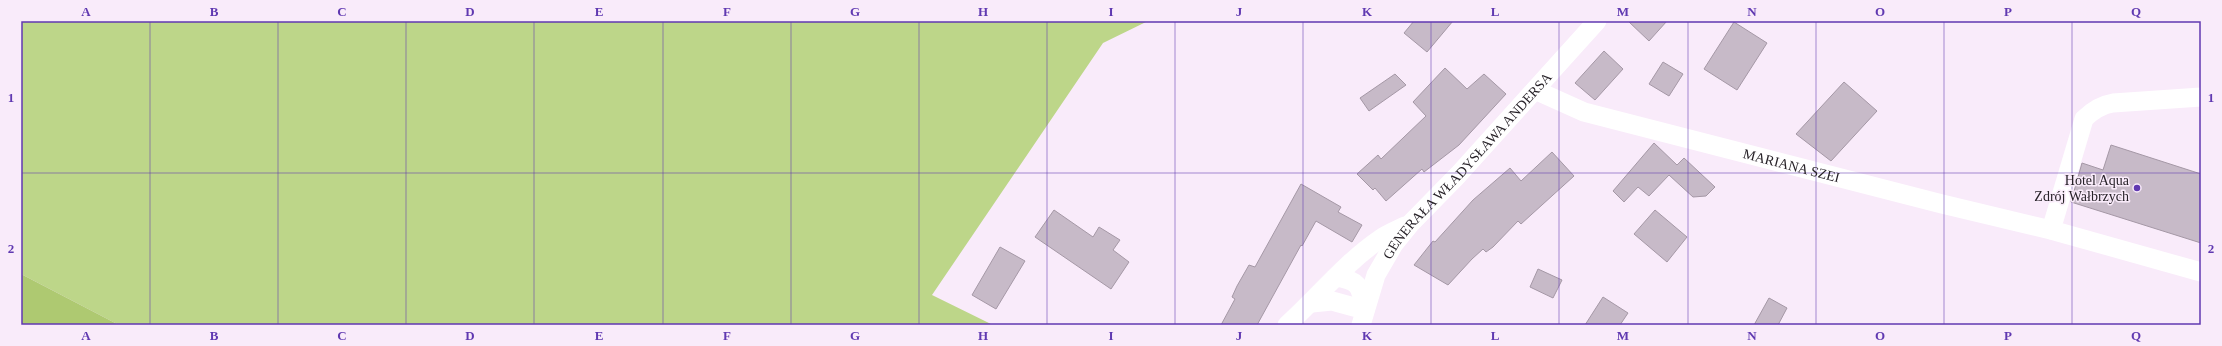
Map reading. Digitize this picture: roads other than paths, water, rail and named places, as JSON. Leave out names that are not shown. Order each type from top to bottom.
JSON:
[{"type":"street","name":"GENERAŁA WŁADYSŁAWA ANDERSA","points":[[1363,318],[1376,275],[1394,244],[1411,223],[1597,21]]},
{"type":"street","name":"MARIANA SZEI","points":[[1535,90],[1584,112],[1942,204],[2051,230],[2201,272]]},
{"type":"street","points":[[2051,230],[2084,119],[2093,110],[2102,105],[2113,102],[2201,97]]},
{"type":"street","points":[[1287,325],[1312,303],[1336,277],[1380,239],[1411,223]]},
{"type":"street","points":[[1336,277],[1354,281],[1360,287],[1363,318]]},
{"type":"street","points":[[1312,303],[1332,301],[1363,318]]},
{"type":"place","name":"Hotel Aqua Zdrój Wałbrzych","points":[[2137,188]]}]
